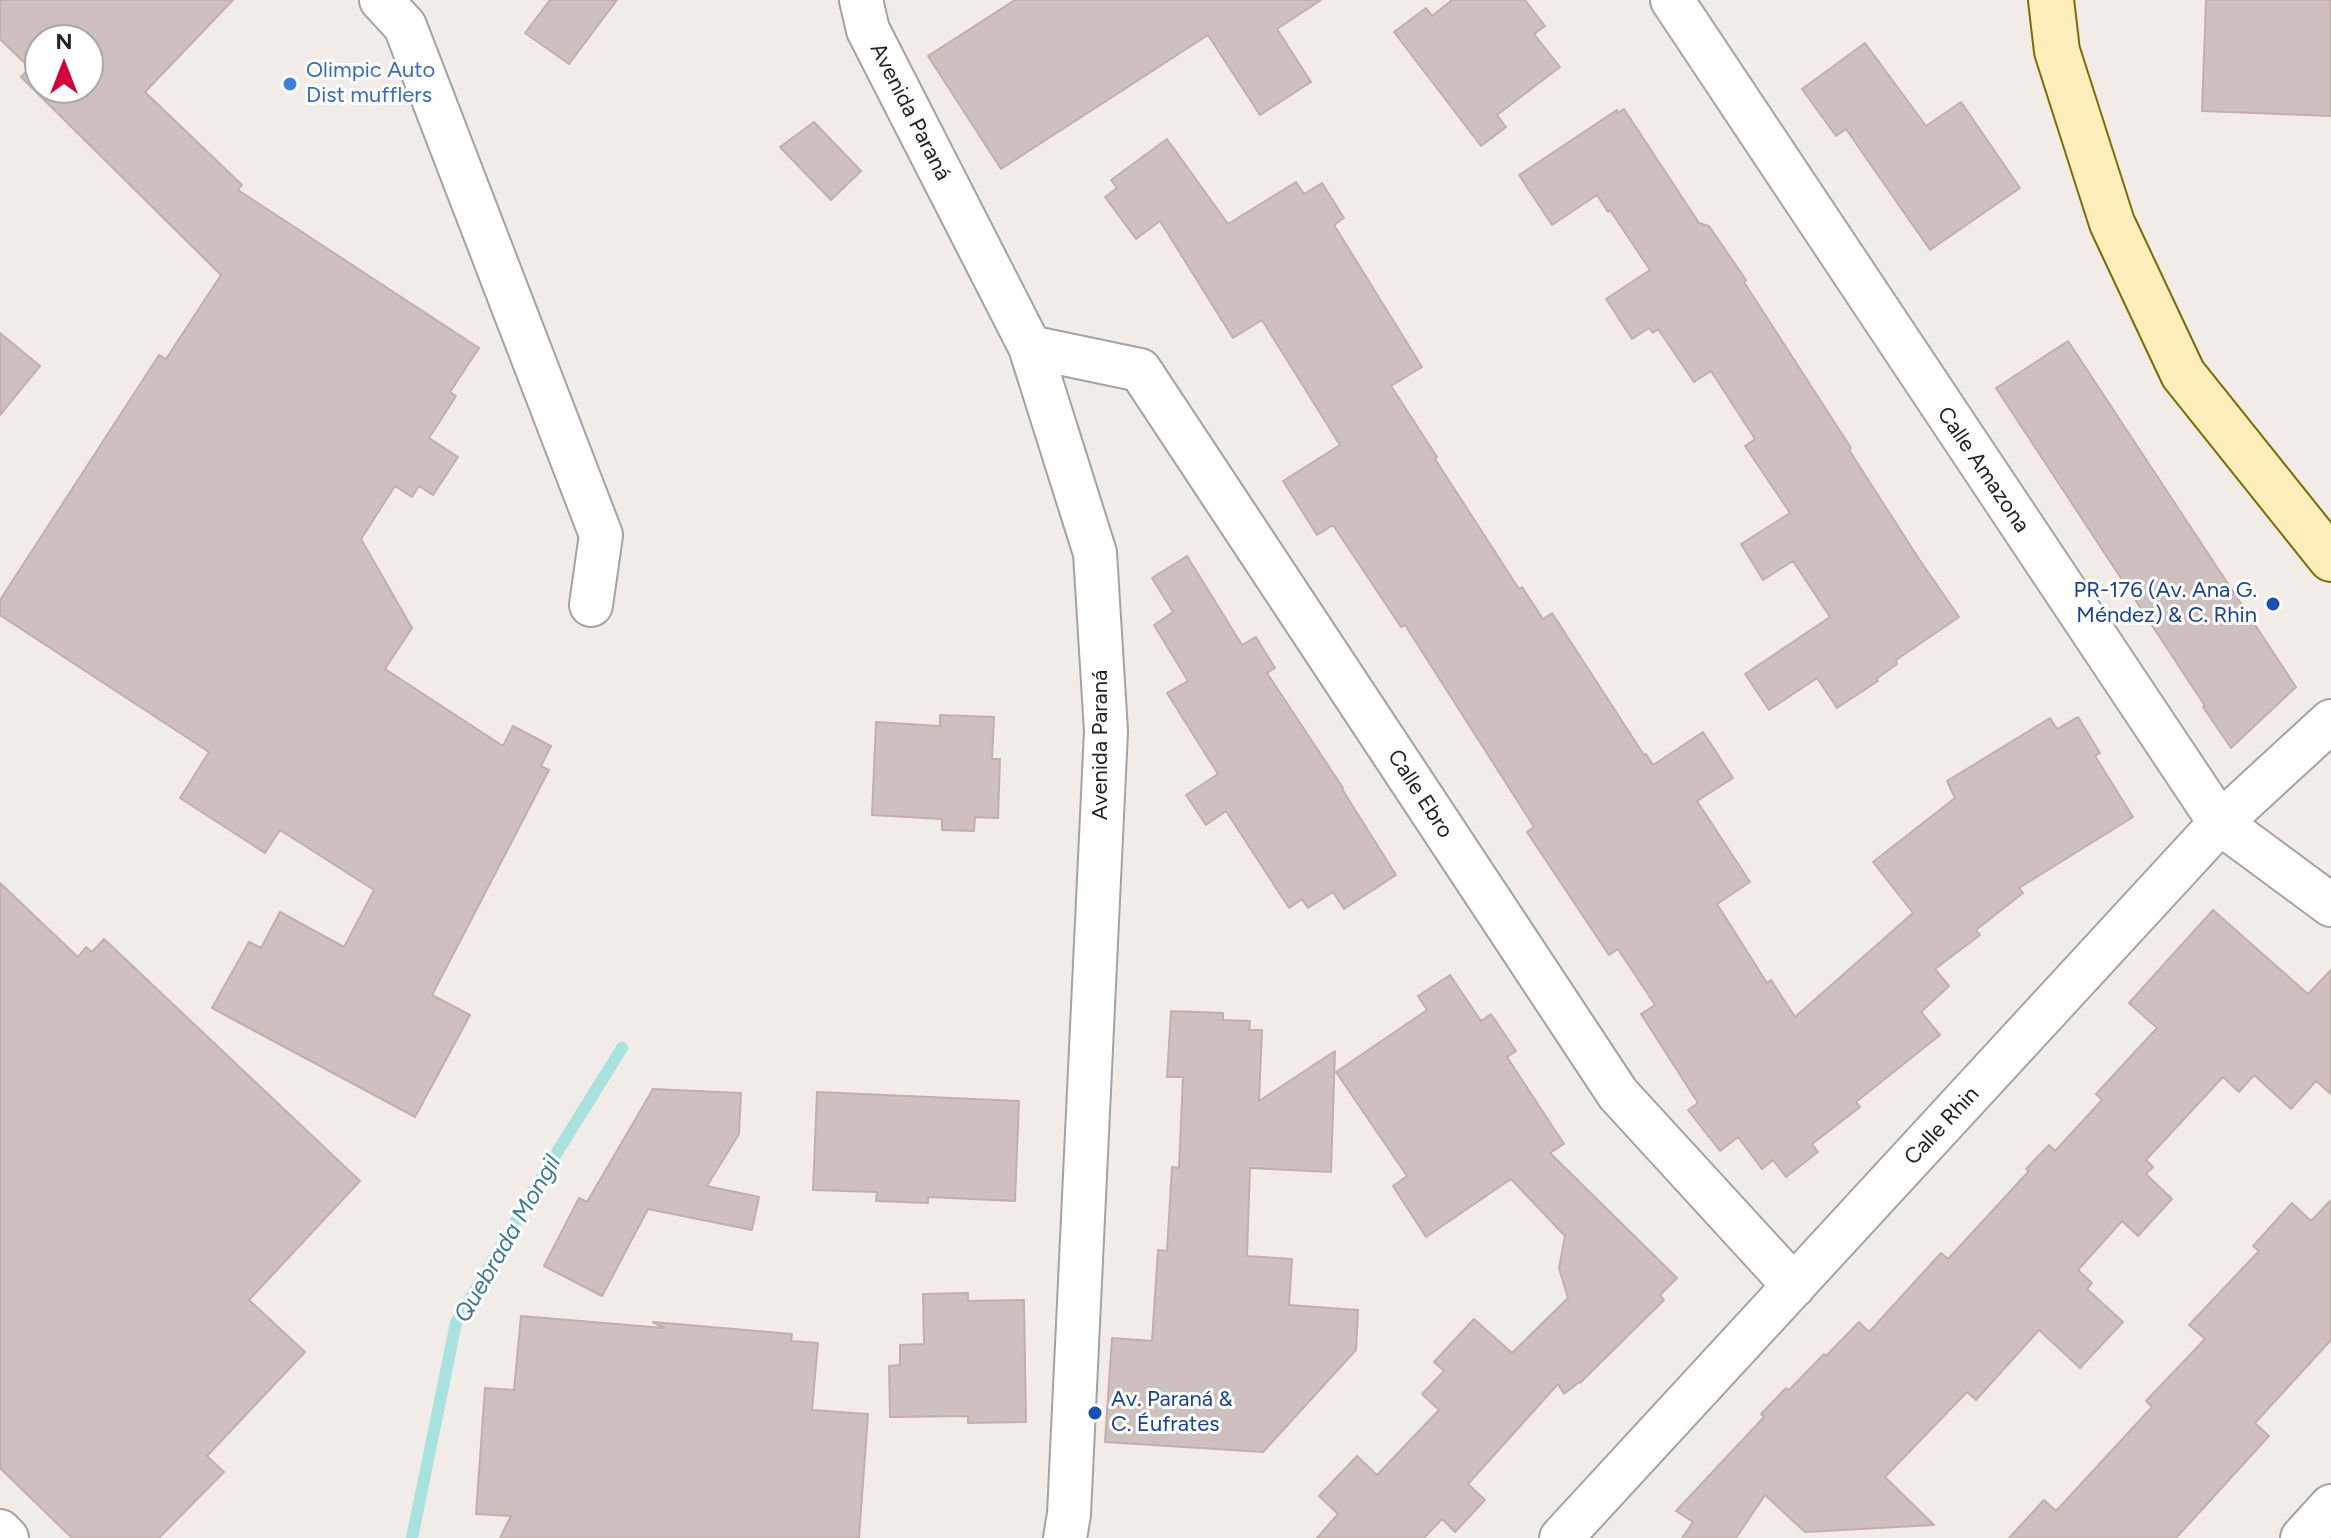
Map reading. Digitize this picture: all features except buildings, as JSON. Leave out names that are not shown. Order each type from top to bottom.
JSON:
[{"type":"main road","points":[[2051,0],[2057,51],[2112,223],[2183,374],[2331,559]]},
{"type":"street","points":[[381,0],[405,26],[601,535],[591,605]]},
{"type":"street","name":"Avenida Paraná","points":[[861,0],[868,30],[1030,347],[1095,553],[1106,731],[1069,1514],[1065,1538]]},
{"type":"street","name":"Calle Amazona","points":[[1672,0],[2220,823],[2331,905]]},
{"type":"street","name":"Calle Ebro","points":[[1030,347],[1140,370],[1618,1094],[1794,1286]]},
{"type":"street","name":"Calle Rhin","points":[[1561,1538],[2220,823],[2331,721]]},
{"type":"street","points":[[2302,1538],[2331,1506]]},
{"type":"street","points":[[0,1531],[7,1538]]},
{"type":"waterway","name":"Quebrada Mongil","points":[[412,1538],[456,1323],[622,1048]]},
{"type":"place","name":"Olimpic Auto Dist mufflers","points":[[290,84]]},
{"type":"place","name":"PR-176 (Av. Ana G. Méndez) & C. Rhin","points":[[2273,604]]},
{"type":"place","name":"Av. Paraná & C. Éufrates","points":[[1095,1413]]}]
